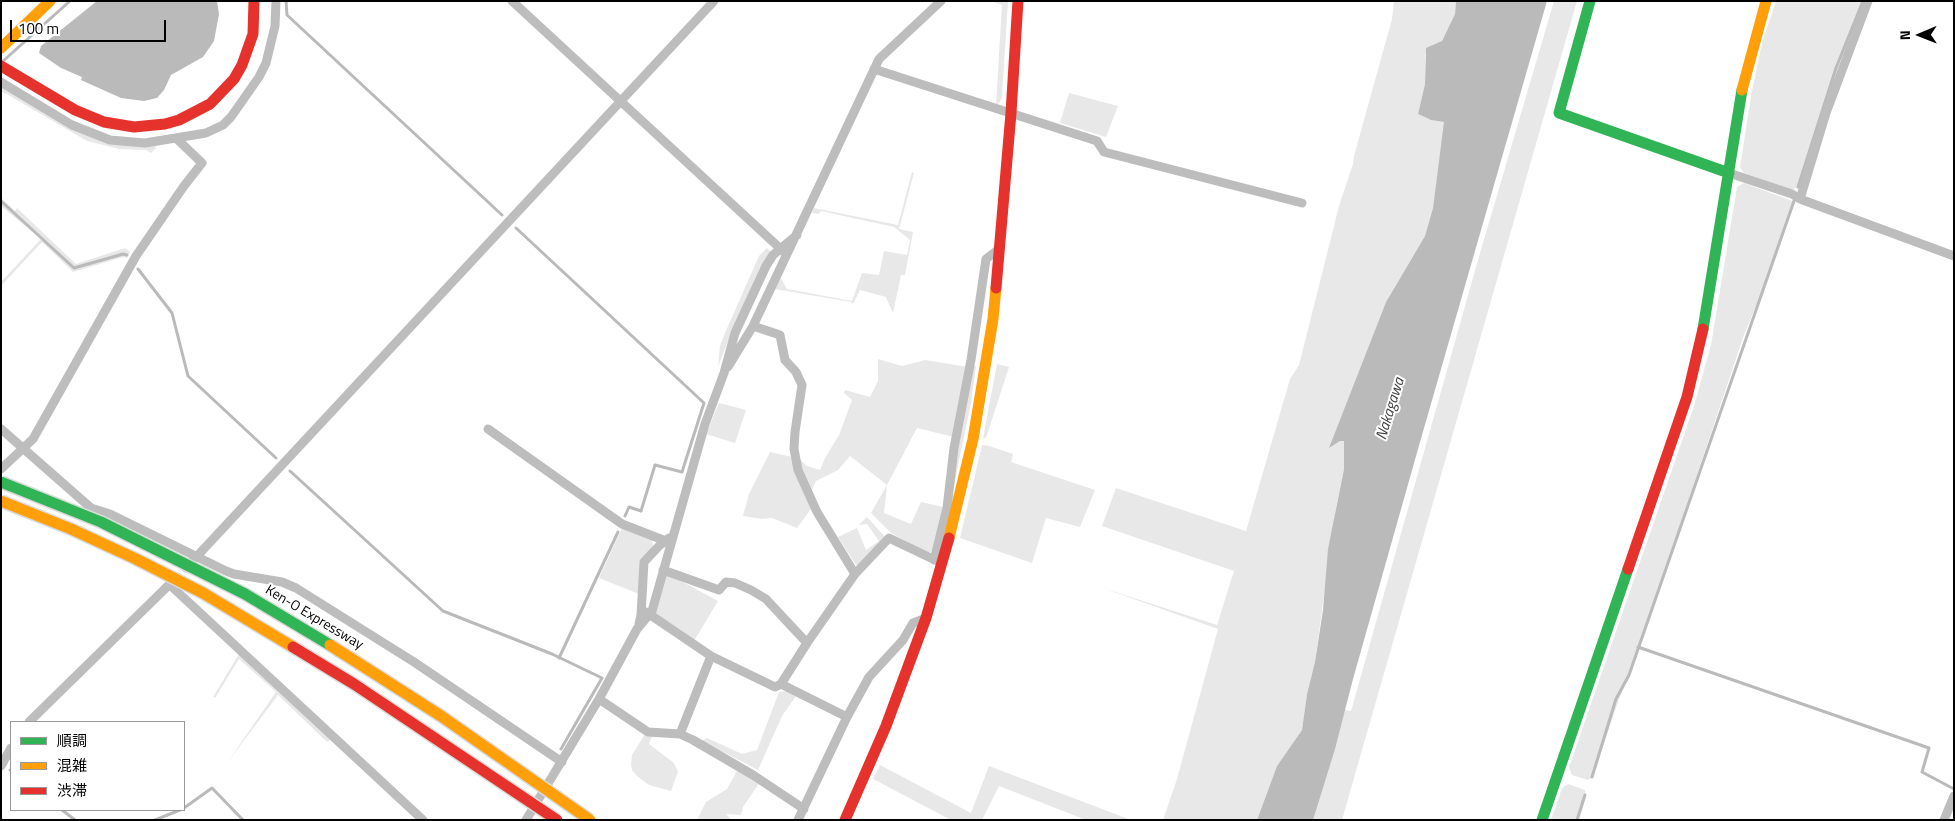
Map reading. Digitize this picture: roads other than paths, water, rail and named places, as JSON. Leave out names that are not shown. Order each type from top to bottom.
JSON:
[{"type":"main road","points":[[1,36],[36,1]]},
{"type":"main road","points":[[1,48],[50,1]]},
{"type":"main road","points":[[1,66],[76,110],[104,122],[121,126],[149,127],[179,120],[220,82],[236,58],[246,16],[244,1]]},
{"type":"main road","points":[[1,55],[63,93],[108,113],[137,118],[191,110],[210,104],[222,93],[242,66],[253,34],[254,1]]},
{"type":"main road","points":[[845,820],[886,726],[926,618],[938,562],[965,477],[981,396],[993,319],[1011,113],[1018,1]]},
{"type":"main road","points":[[1590,1],[1558,113],[1729,173]]},
{"type":"main road","points":[[1542,820],[1687,397],[1710,295],[1741,92],[1766,1]]},
{"type":"main road","name":"Ken-O Expressway","points":[[1,482],[101,522],[253,599],[350,657],[441,716],[590,820]]},
{"type":"main road","points":[[1,501],[136,558],[210,597],[354,684],[556,820]]},
{"type":"street","points":[[1,82],[72,125],[95,136],[110,140],[138,143],[176,139],[213,130],[232,117],[244,102],[266,63],[275,26],[276,1]]},
{"type":"street","points":[[512,1],[788,255]]},
{"type":"street","points":[[30,721],[198,556],[714,1]]},
{"type":"street","points":[[724,373],[753,326],[879,59],[941,1]]},
{"type":"street","points":[[1800,199],[1826,113],[1868,1]]},
{"type":"street","points":[[874,69],[1097,141],[1104,152],[1302,203]]},
{"type":"street","points":[[1,469],[33,439],[136,256],[202,163],[176,139]]},
{"type":"street","points":[[1729,173],[1792,194],[1800,199],[1954,256]]},
{"type":"street","points":[[526,820],[599,699],[646,612],[664,570],[668,542],[678,517],[705,424],[724,373],[735,333],[766,266],[780,249],[797,235]]},
{"type":"street","points":[[646,612],[711,656],[775,687],[781,684],[855,574],[890,538],[938,562],[954,448],[971,360],[986,259],[999,249]]},
{"type":"street","points":[[753,326],[780,335],[785,360],[796,372],[802,385],[794,449],[798,470],[817,512],[855,574]]},
{"type":"street","points":[[1,429],[91,508],[110,514],[234,574],[282,582],[296,588],[414,662],[562,762]]},
{"type":"street","points":[[488,429],[622,524],[668,542]]},
{"type":"street","points":[[646,612],[644,562],[659,546],[668,542]]},
{"type":"street","points":[[664,570],[719,590],[726,582],[735,583],[751,590],[766,599],[807,643]]},
{"type":"street","points":[[170,585],[423,820]]},
{"type":"street","points":[[798,820],[847,717],[869,677],[902,640],[913,623],[926,618]]},
{"type":"street","points":[[680,734],[711,656]]},
{"type":"street","points":[[781,684],[847,717]]},
{"type":"street","points":[[599,699],[648,732],[680,734],[693,740],[753,775],[804,809]]},
{"type":"street","points":[[1,766],[10,750]]},
{"type":"street","points":[[1944,820],[1954,796]]},
{"type":"water","points":[[97,1],[217,1],[219,14],[214,41],[203,57],[171,75],[164,90],[157,98],[144,101],[121,98],[81,80],[82,77],[61,68],[39,53],[41,46]]},
{"type":"water","name":"Nakagawa","points":[[1456,1],[1547,1],[1420,442],[1335,749],[1313,820],[1257,820],[1277,766],[1302,730],[1323,610],[1328,549],[1344,469],[1344,441],[1340,441],[1329,448],[1386,302],[1425,236],[1433,208],[1444,122],[1431,120],[1418,114],[1425,84],[1426,48],[1442,41],[1455,14]]},
{"type":"waterway","points":[[2,62],[70,1]]},
{"type":"waterway","points":[[286,1],[287,15],[502,215]]},
{"type":"waterway","points":[[1798,187],[1836,68],[1863,1]]},
{"type":"waterway","points":[[1,201],[74,268],[123,254],[127,255]]},
{"type":"waterway","points":[[1592,777],[1616,699],[1629,675],[1794,201]]},
{"type":"waterway","points":[[516,228],[704,403],[682,472],[655,465],[641,511],[629,507],[625,516]]},
{"type":"waterway","points":[[138,269],[172,313],[188,376],[276,458]]},
{"type":"waterway","points":[[290,471],[443,611],[552,654],[602,678],[561,749]]},
{"type":"waterway","points":[[559,658],[618,532]]},
{"type":"waterway","points":[[1638,647],[1929,748],[1922,772],[1954,789]]},
{"type":"waterway","points":[[185,807],[212,788],[243,820]]},
{"type":"waterway","points":[[1577,820],[1585,795]]},
{"type":"waterway","points":[[63,811],[75,820]]},
{"type":"waterway","points":[[155,820],[178,811]]}]
